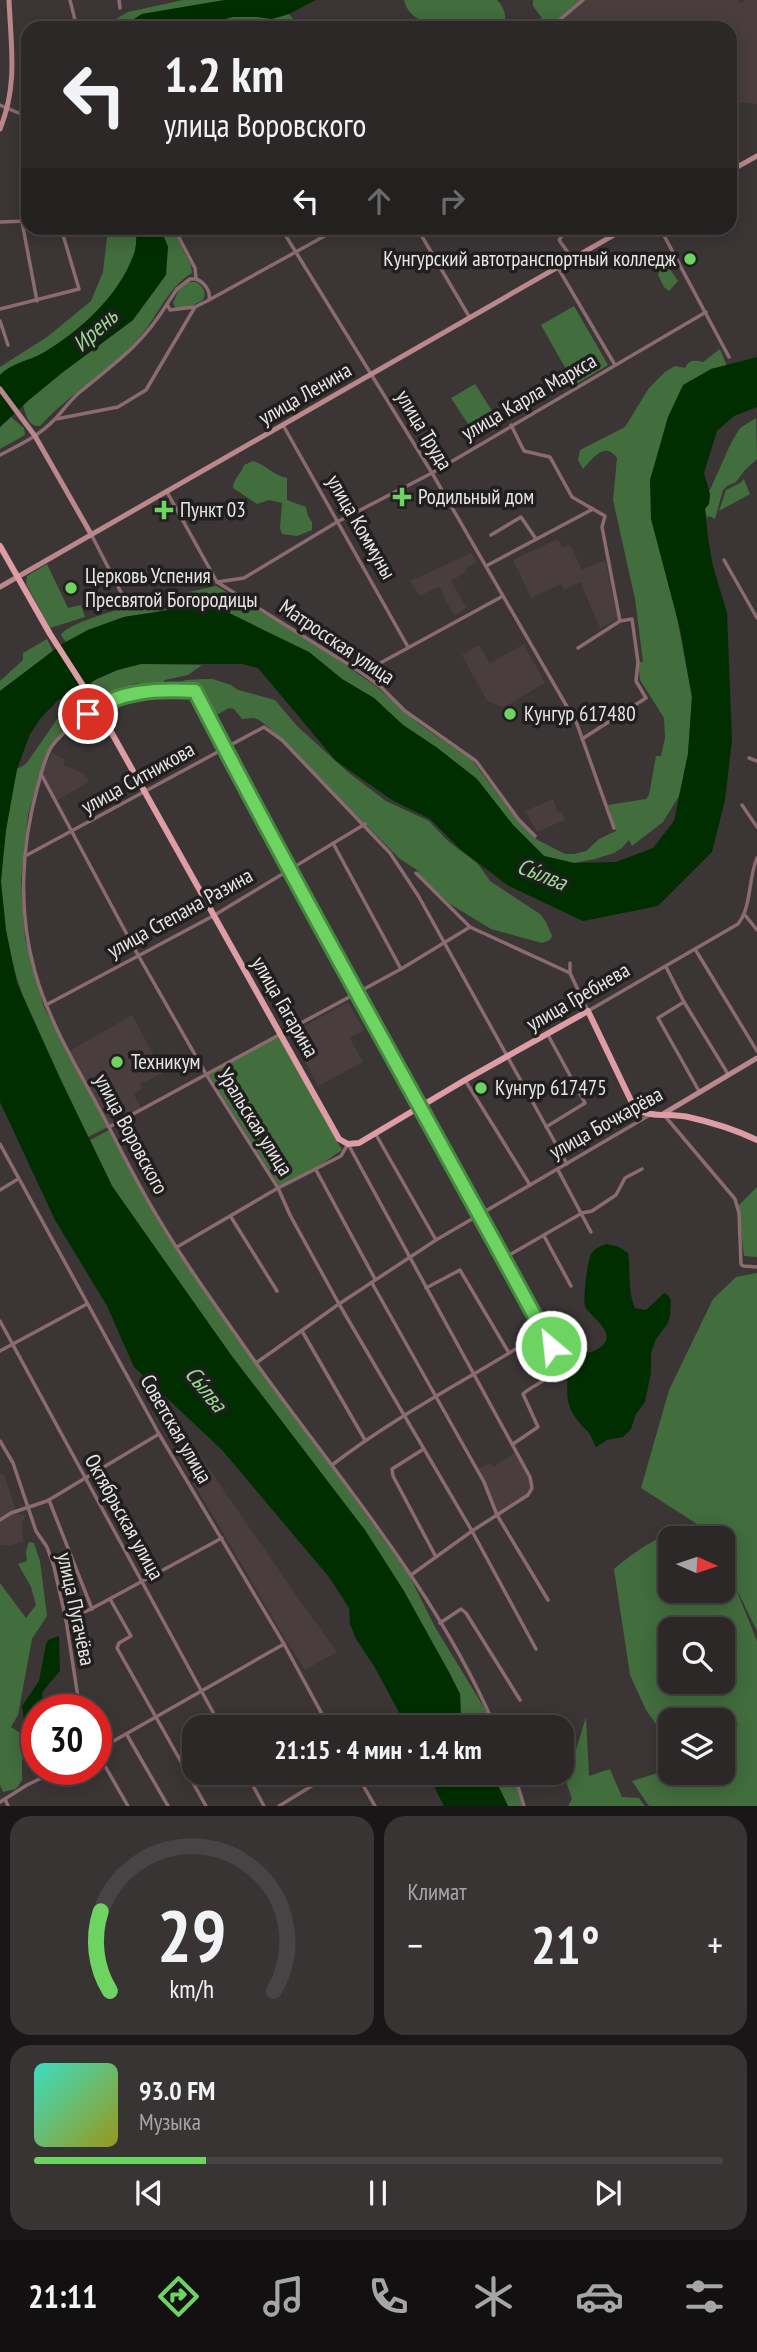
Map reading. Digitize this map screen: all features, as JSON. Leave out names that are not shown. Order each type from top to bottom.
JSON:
[{"type":"main road","name":"улица Гагарина","points":[[0,546],[97,707],[339,1139],[348,1144]]},
{"type":"main road","name":"улица Гребнева","points":[[348,1144],[359,1143],[588,1012]]},
{"type":"main road","points":[[588,1012],[635,1109],[648,1116]]},
{"type":"main road","points":[[663,1114],[689,1117],[757,1140]]},
{"type":"main road","name":"улица Бочкарёва","points":[[648,1116],[663,1114]]},
{"type":"street","points":[[0,129],[12,95],[9,0]]},
{"type":"street","points":[[70,0],[75,21]]},
{"type":"street","points":[[119,0],[120,8]]},
{"type":"street","points":[[558,21],[583,0]]},
{"type":"street","points":[[0,105],[21,114]]},
{"type":"street","points":[[737,167],[757,156]]},
{"type":"street","points":[[0,222],[21,222]]},
{"type":"street","points":[[24,235],[37,301]]},
{"type":"street","points":[[0,309],[79,289],[63,235]]},
{"type":"street","points":[[178,235],[195,268],[196,279]]},
{"type":"street","name":"улица Труда","points":[[286,235],[432,472],[577,724],[582,738]]},
{"type":"street","points":[[160,315],[195,307],[327,235]]},
{"type":"street","points":[[421,235],[470,317]]},
{"type":"street","points":[[561,235],[559,240],[574,260]]},
{"type":"street","name":"улица Ленина","points":[[0,587],[615,235]]},
{"type":"street","points":[[664,235],[729,357]]},
{"type":"street","points":[[558,268],[615,365]]},
{"type":"street","points":[[0,456],[35,436],[79,393],[120,362],[141,340],[177,289],[190,279],[196,279],[204,285],[209,292],[209,300]]},
{"type":"street","points":[[209,292],[219,295]]},
{"type":"street","points":[[167,304],[173,311]]},
{"type":"street","points":[[54,420],[118,407],[146,390],[195,307]]},
{"type":"street","name":"улица Карла Маркса","points":[[217,582],[244,578],[337,522],[432,472],[706,312]]},
{"type":"street","points":[[0,321],[8,345]]},
{"type":"street","points":[[0,389],[35,436],[127,604]]},
{"type":"street","name":"улица Коммуны","points":[[283,425],[408,647]]},
{"type":"street","points":[[511,425],[524,451],[550,457],[572,496],[605,516],[602,527],[620,621]]},
{"type":"street","name":"Матросская улица","points":[[167,492],[217,582],[362,673],[405,711],[476,761],[519,820],[535,836]]},
{"type":"street","points":[[486,566],[593,509]]},
{"type":"street","points":[[491,535],[522,517],[536,539]]},
{"type":"street","points":[[724,560],[757,618]]},
{"type":"street","points":[[362,673],[503,596]]},
{"type":"street","points":[[752,608],[757,605]]},
{"type":"street","points":[[578,648],[620,621],[632,619],[638,662],[636,681],[646,698],[582,738],[614,828]]},
{"type":"street","name":"улица Воровского","points":[[225,748],[195,691],[164,690],[118,698],[97,707],[61,734],[50,749],[30,816],[23,886],[24,915],[34,970],[46,1005],[146,1198],[256,1363],[411,1575],[490,1715]]},
{"type":"street","name":"улица Ситникова","points":[[26,855],[264,727],[282,740],[365,824]]},
{"type":"street","points":[[225,748],[288,870],[558,1360],[554,1375],[523,1394],[538,1427],[513,1444]]},
{"type":"street","points":[[749,758],[757,761]]},
{"type":"street","name":"Уральская улица","points":[[41,774],[138,955],[206,1074],[278,1188],[339,1304],[472,1531],[536,1649]]},
{"type":"street","points":[[742,805],[757,827]]},
{"type":"street","points":[[365,824],[390,853],[419,897],[442,944],[567,1164]]},
{"type":"street","name":"улица Степана Разина","points":[[46,1005],[213,916],[365,824]]},
{"type":"street","points":[[332,843],[401,969]]},
{"type":"street","points":[[757,858],[751,872],[745,915],[757,930]]},
{"type":"street","points":[[416,873],[470,927],[570,973]]},
{"type":"street","name":"улица Гребнева","points":[[588,1012],[738,924],[745,915]]},
{"type":"street","points":[[109,1127],[401,969],[470,927]]},
{"type":"street","points":[[695,949],[757,1051]]},
{"type":"street","points":[[570,963],[570,973],[588,1012]]},
{"type":"street","points":[[666,967],[728,1074]]},
{"type":"street","points":[[684,1002],[658,1018],[699,1091]]},
{"type":"street","points":[[546,1127],[585,1103],[548,1035]]},
{"type":"street","name":"улица Бочкарёва","points":[[663,1114],[757,1058]]},
{"type":"street","points":[[465,1080],[531,1186]]},
{"type":"street","points":[[663,1114],[735,1199],[739,1213],[741,1264],[757,1268]]},
{"type":"street","name":"улица Бочкарёва","points":[[256,1363],[436,1240],[648,1116]]},
{"type":"street","points":[[375,1133],[436,1240]]},
{"type":"street","name":"Советская улица","points":[[0,1144],[159,1434],[284,1644],[322,1715]]},
{"type":"street","name":"улица Гребнева","points":[[177,1247],[278,1188],[341,1156],[348,1144]]},
{"type":"street","name":"улица Гагарина","points":[[348,1144],[530,1476],[532,1488],[528,1495],[497,1515]]},
{"type":"street","points":[[504,1258],[582,1213],[592,1211],[616,1195],[625,1178],[642,1169]]},
{"type":"street","points":[[316,1170],[373,1282],[484,1482],[497,1515],[548,1600]]},
{"type":"street","points":[[558,1170],[591,1231]]},
{"type":"street","points":[[0,1190],[18,1179]]},
{"type":"street","points":[[232,1217],[277,1291]]},
{"type":"street","points":[[544,1236],[571,1286]]},
{"type":"street","points":[[426,1288],[460,1270],[509,1353]]},
{"type":"street","points":[[0,1351],[87,1304]]},
{"type":"street","name":"Октябрьская улица","points":[[0,1321],[214,1715]]},
{"type":"street","points":[[302,1331],[365,1440]]},
{"type":"street","points":[[332,1465],[365,1440],[436,1395],[543,1332]]},
{"type":"street","points":[[0,1520],[10,1513],[29,1509],[49,1500],[159,1434]]},
{"type":"street","name":"улица Пугачёва","points":[[0,1441],[13,1463],[36,1531],[47,1547],[54,1567],[66,1620],[78,1694]]},
{"type":"street","points":[[423,1449],[392,1469],[393,1476],[436,1556]]},
{"type":"street","points":[[49,1500],[92,1609]]},
{"type":"street","points":[[411,1575],[497,1515]]},
{"type":"street","points":[[66,1620],[92,1609],[222,1538]]},
{"type":"street","points":[[110,1599],[131,1636],[119,1643],[117,1648],[206,1806]]},
{"type":"street","points":[[440,1623],[461,1609],[466,1613],[520,1700]]},
{"type":"street","points":[[112,1742],[284,1644]]},
{"type":"street","points":[[126,1734],[168,1806]]},
{"type":"street","points":[[112,1778],[128,1806]]},
{"type":"street","points":[[8,1806],[2,1801],[31,1785]]},
{"type":"street","points":[[253,1785],[264,1806]]},
{"type":"street","points":[[279,1806],[313,1785]]},
{"type":"street","points":[[363,1785],[374,1806]]},
{"type":"street","points":[[518,1785],[524,1806]]},
{"type":"shaded area","points":[[183,0],[225,0],[142,14],[131,21],[112,21],[128,12]]},
{"type":"shaded area","points":[[404,0],[497,0],[505,13],[505,20],[422,21],[409,12]]},
{"type":"shaded area","points":[[533,0],[581,0],[557,21],[538,21],[542,18],[533,6]]},
{"type":"shaded area","points":[[581,0],[738,0],[740,4],[746,0],[757,0],[757,104],[737,102],[737,21],[557,21]]},
{"type":"shaded area","points":[[289,14],[295,21],[217,21],[233,17],[272,19]]},
{"type":"shaded area","points":[[107,235],[137,235],[134,254],[127,269],[119,284],[97,311],[71,334],[43,353],[0,375],[0,367],[47,337],[91,301],[103,272]]},
{"type":"shaded area","points":[[163,235],[176,235],[191,265],[192,273],[169,295],[145,331],[127,351],[40,426],[33,425],[28,420],[23,405],[133,320],[168,247]]},
{"type":"shaded area","points":[[665,262],[678,281],[669,291],[658,275]]},
{"type":"shaded area","points":[[189,282],[196,282],[202,287],[205,294],[203,300],[188,308],[176,309],[173,303],[179,289]]},
{"type":"shaded area","points":[[574,306],[608,365],[575,385],[541,325]]},
{"type":"shaded area","points":[[720,349],[727,366],[711,369],[675,607],[692,697],[688,754],[679,796],[663,822],[632,846],[629,840],[614,853],[574,863],[544,856],[513,825],[477,779],[403,725],[374,698],[342,679],[309,652],[201,605],[124,617],[88,630],[66,642],[61,635],[86,620],[108,613],[216,586],[307,638],[377,687],[419,724],[472,760],[512,813],[536,839],[565,854],[586,851],[599,839],[616,831],[608,805],[646,799],[649,795],[656,756],[661,756],[665,738],[664,718],[640,680],[638,662],[643,662],[635,599],[613,500],[617,458],[613,453],[604,451],[583,469],[578,460],[580,450],[625,427],[649,388],[665,372],[675,366],[685,368],[692,361],[703,362]]},
{"type":"shaded area","points":[[475,384],[499,422],[476,436],[451,398]]},
{"type":"shaded area","points":[[11,417],[24,428],[25,435],[0,449],[0,427]]},
{"type":"shaded area","points":[[756,418],[757,459],[736,482],[723,490],[715,519],[709,516],[707,518],[707,490],[710,490],[740,428]]},
{"type":"shaded area","points":[[253,461],[287,478],[287,500],[306,507],[312,530],[297,536],[282,534],[282,503],[269,500],[257,504],[233,488],[244,465]]},
{"type":"shaded area","points":[[744,479],[750,494],[719,511],[726,490]]},
{"type":"shaded area","points":[[558,539],[562,548],[570,545],[582,570],[605,560],[618,619],[600,628],[580,582],[564,590],[561,584],[531,598],[513,560]]},
{"type":"shaded area","points":[[471,553],[477,562],[451,581],[466,607],[459,613],[454,615],[439,587],[419,596],[410,581]]},
{"type":"shaded area","points":[[47,564],[68,608],[81,605],[85,617],[50,628],[26,584],[27,576]]},
{"type":"shaded area","points":[[47,639],[53,651],[0,691],[0,681],[23,660],[23,653]]},
{"type":"shaded area","points":[[524,644],[545,683],[504,707],[487,701],[462,655],[479,645],[490,663]]},
{"type":"shaded area","points":[[141,664],[202,665],[188,675],[165,680],[154,690],[144,690],[139,683],[132,684],[129,690],[120,694],[97,692],[91,682],[115,671]]},
{"type":"shaded area","points":[[213,679],[238,690],[275,700],[297,726],[349,773],[386,801],[429,821],[448,841],[478,864],[490,881],[540,914],[552,936],[550,940],[542,943],[491,929],[450,904],[417,870],[400,859],[263,723],[254,718],[242,719],[234,709],[229,708],[214,720],[218,729],[205,704],[206,694],[164,686],[187,680]]},
{"type":"shaded area","points":[[82,688],[95,707],[60,734],[44,762],[28,815],[21,881],[25,938],[44,1007],[108,1127],[88,1137],[43,1045],[18,981],[3,914],[1,880],[17,769],[26,764],[71,695]]},
{"type":"shaded area","points":[[52,753],[64,759],[64,766],[84,773],[89,782],[56,801],[42,773]]},
{"type":"shaded area","points":[[553,799],[558,813],[562,812],[565,820],[537,832],[525,811]]},
{"type":"shaded area","points":[[348,1002],[364,1030],[350,1038],[363,1062],[318,1086],[290,1034]]},
{"type":"shaded area","name":"Техникум","points":[[132,1015],[163,1073],[140,1084],[142,1088],[134,1095],[141,1108],[109,1126],[70,1051]]},
{"type":"shaded area","points":[[279,1036],[342,1150],[313,1170],[279,1186],[209,1075]]},
{"type":"shaded area","points":[[109,1130],[179,1253],[409,1575],[435,1627],[488,1715],[461,1715],[460,1694],[322,1474],[231,1355],[146,1236],[112,1186],[90,1140]]},
{"type":"shaded area","points":[[757,1187],[757,1257],[744,1256],[738,1206]]},
{"type":"shaded area","points":[[757,1273],[757,1631],[735,1586],[735,1526],[700,1526],[641,1488],[669,1390],[713,1299],[736,1277]]},
{"type":"shaded area","points":[[194,1447],[337,1652],[305,1670],[178,1456]]},
{"type":"shaded area","points":[[516,1452],[529,1477],[528,1495],[497,1514],[478,1469],[491,1463],[493,1467]]},
{"type":"shaded area","points":[[0,1474],[4,1474],[17,1514],[26,1515],[22,1523],[23,1541],[10,1546],[0,1545]]},
{"type":"shaded area","points":[[658,1539],[658,1603],[735,1603],[735,1586],[757,1641],[757,1806],[649,1806],[632,1781],[658,1773],[658,1785],[735,1785],[735,1726],[740,1724],[735,1724],[735,1708],[658,1708],[658,1727],[646,1710],[630,1675],[614,1569]]},
{"type":"shaded area","points":[[29,1542],[34,1543],[40,1561],[47,1616],[32,1639],[18,1715],[11,1727],[21,1733],[21,1782],[16,1789],[3,1792],[0,1785],[0,1583],[26,1618],[36,1605],[31,1587],[18,1564],[27,1561]]},
{"type":"shaded area","points":[[586,1717],[589,1776],[610,1769],[622,1797],[639,1798],[645,1806],[568,1806],[572,1799],[567,1785],[574,1785],[574,1756]]},
{"type":"shaded area","points":[[498,1785],[516,1785],[523,1806],[508,1806]]},
{"type":"water","points":[[225,0],[316,0],[289,14],[272,19],[233,17],[217,21],[131,21],[142,14]]},
{"type":"water","name":"Ирень","points":[[136,235],[163,235],[168,247],[166,275],[133,320],[63,372],[0,427],[0,375],[9,368],[38,356],[84,323],[119,284],[135,251]]},
{"type":"water","name":"Сы́лва","points":[[757,357],[757,407],[734,416],[717,431],[704,473],[710,494],[709,504],[705,509],[708,538],[727,613],[732,740],[725,800],[712,852],[658,906],[583,921],[507,885],[460,849],[430,819],[392,800],[336,761],[258,668],[242,664],[141,664],[117,670],[95,680],[58,700],[41,718],[30,734],[17,769],[6,830],[1,881],[6,930],[17,983],[112,1186],[231,1355],[365,1530],[404,1591],[460,1694],[461,1715],[401,1715],[356,1639],[350,1624],[349,1608],[329,1577],[222,1450],[134,1367],[107,1306],[55,1220],[0,1102],[0,691],[62,644],[88,630],[124,617],[201,605],[223,610],[309,652],[342,679],[374,698],[403,725],[477,779],[513,825],[544,856],[574,863],[616,862],[653,848],[674,821],[688,754],[692,697],[680,629],[651,519],[650,480],[668,417],[683,385],[711,369]]},
{"type":"water","points":[[607,1244],[628,1253],[630,1287],[635,1308],[646,1310],[664,1293],[671,1301],[668,1323],[656,1339],[651,1353],[651,1373],[645,1402],[636,1414],[631,1429],[623,1437],[607,1440],[596,1447],[571,1411],[567,1390],[568,1365],[575,1351],[593,1351],[604,1344],[607,1338],[606,1332],[585,1306],[585,1297],[591,1254]]},
{"type":"water","points":[[59,1636],[60,1671],[42,1694],[30,1694],[39,1681],[48,1640]]},
{"type":"water","points":[[433,1785],[498,1785],[508,1806],[444,1806]]},
{"type":"place","name":"Кунгурский автотранспортный колледж","points":[[690,259]]},
{"type":"place","name":"Родильный дом","points":[[402,497]]},
{"type":"place","name":"Пункт 03","points":[[164,510]]},
{"type":"place","name":"Церковь Успения Пресвятой Богородицы","points":[[71,588]]},
{"type":"place","name":"Кунгур 617480","points":[[510,714]]},
{"type":"place","name":"Техникум","points":[[117,1062]]},
{"type":"place","name":"Кунгур 617475","points":[[481,1088]]},
{"type":"route","points":[[88,714],[118,698],[139,693],[164,690],[195,691],[276,848],[551,1346]]}]
